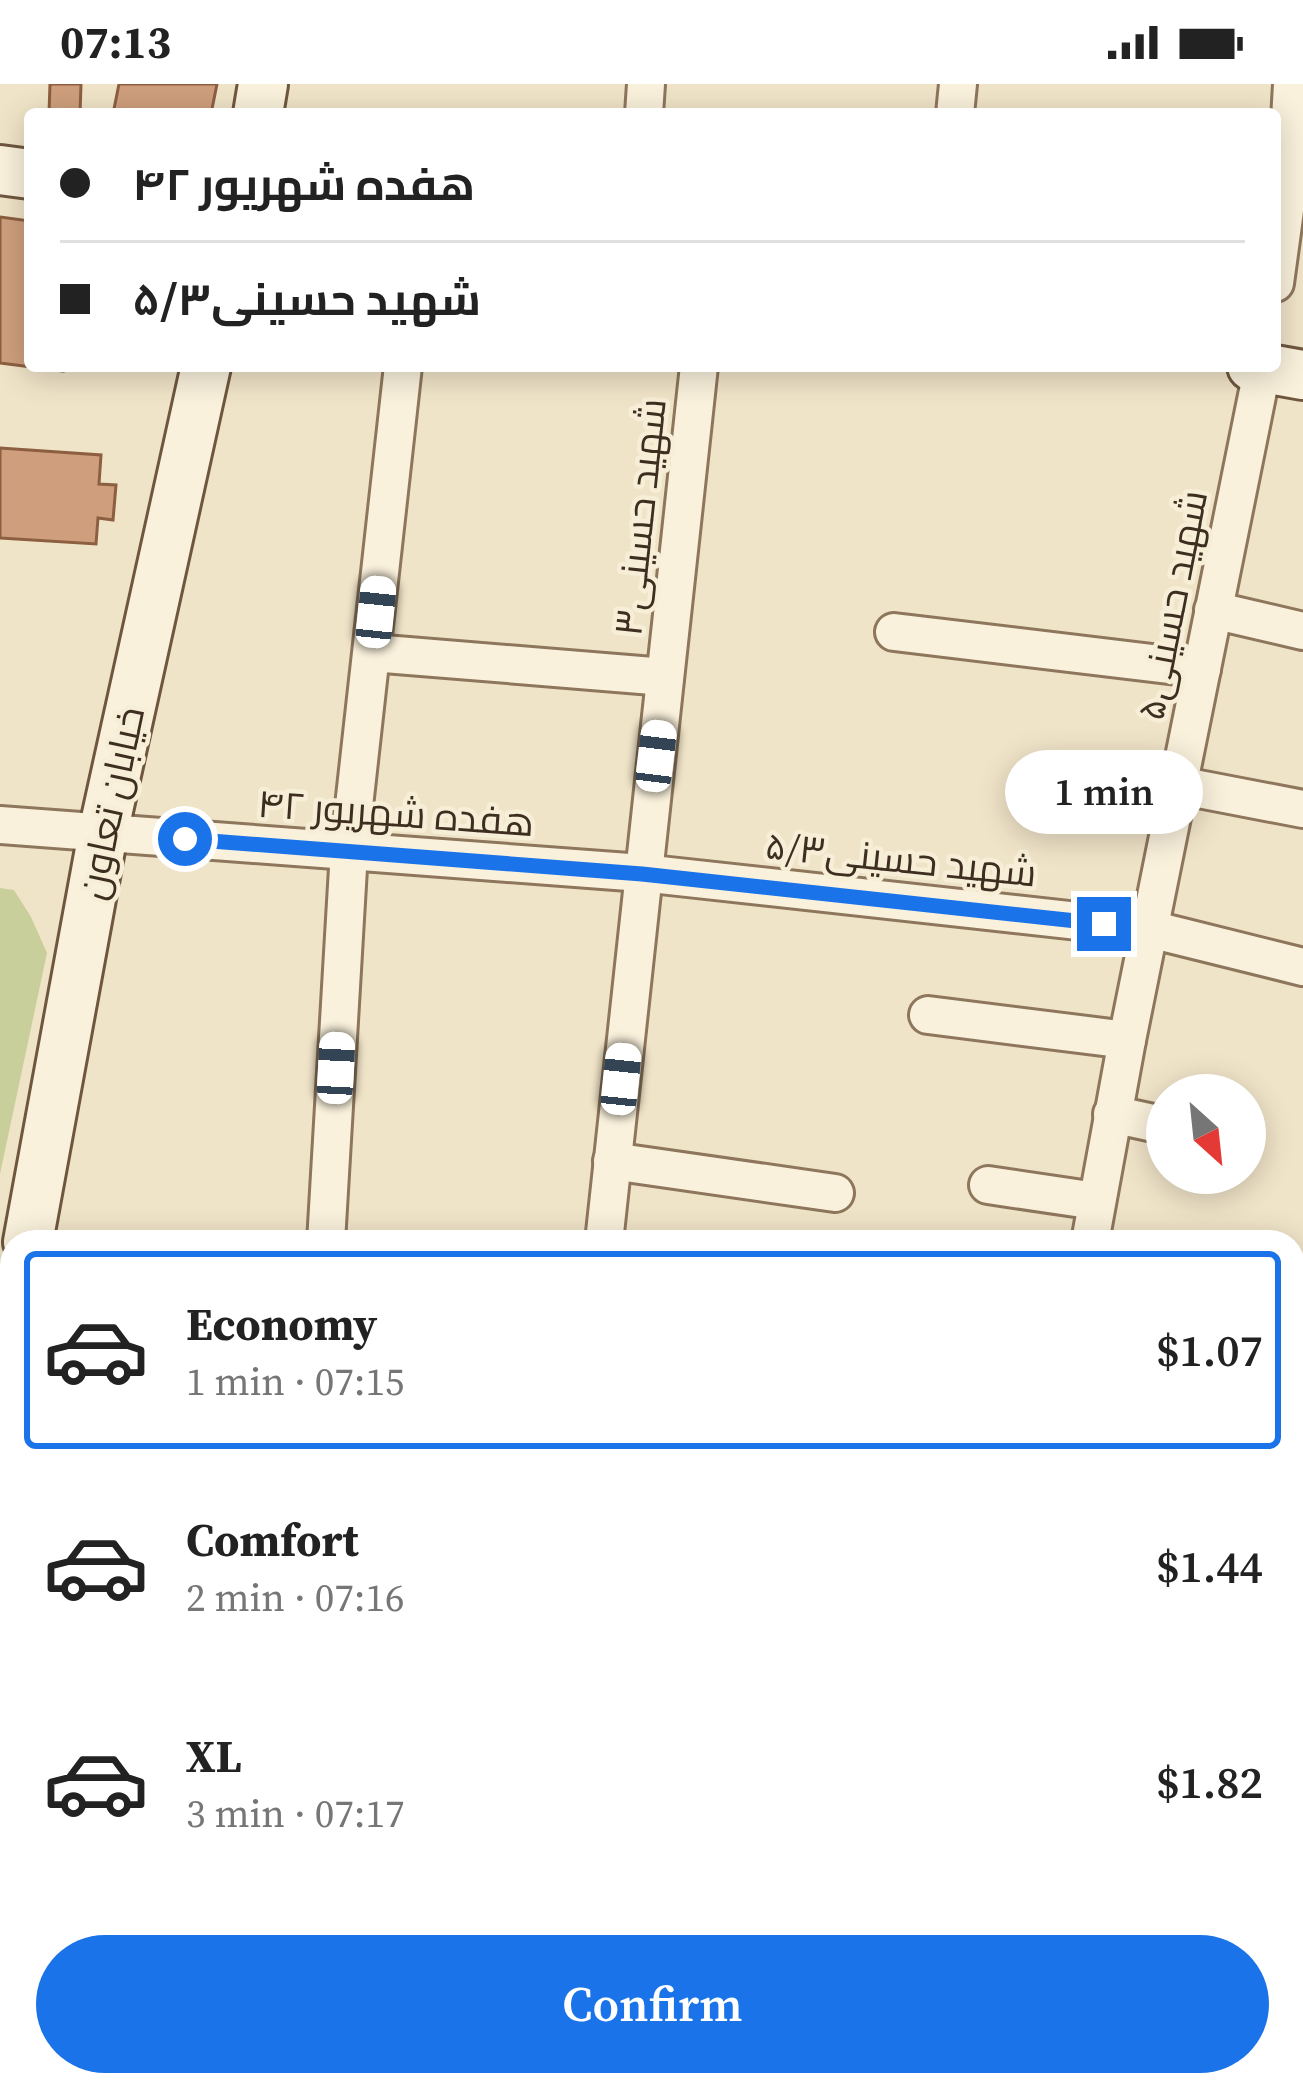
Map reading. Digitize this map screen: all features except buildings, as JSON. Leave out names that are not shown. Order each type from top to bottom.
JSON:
[{"type":"street","points":[[1281,199],[1292,84]]},
{"type":"street","name":"خیابان تعاون","points":[[30,1230],[103,833],[205,372]]},
{"type":"street","points":[[327,1230],[349,851],[403,372]]},
{"type":"street","name":"شهید حسینی۳","points":[[605,1230],[698,372]]},
{"type":"street","name":"شهید حسینی۵","points":[[1092,1230],[1262,372]]},
{"type":"street","points":[[1214,610],[1303,631]]},
{"type":"street","points":[[894,632],[1202,669]]},
{"type":"street","points":[[372,653],[665,677]]},
{"type":"street","points":[[1178,785],[1303,809]]},
{"type":"street","name":"هفده شهریور ۴۲","points":[[0,825],[642,874]]},
{"type":"street","name":"شهید حسینی۵/۳","points":[[642,874],[1150,929],[1303,967]]},
{"type":"street","points":[[928,1015],[1127,1040]]},
{"type":"street","points":[[1112,1114],[1146,1121]]},
{"type":"street","points":[[613,1161],[835,1193]]},
{"type":"street","points":[[988,1185],[1096,1201]]},
{"type":"green space","points":[[0,888],[14,890],[47,953],[0,1174]]},
{"type":"route","points":[[185,839],[642,874],[1104,924]]}]
